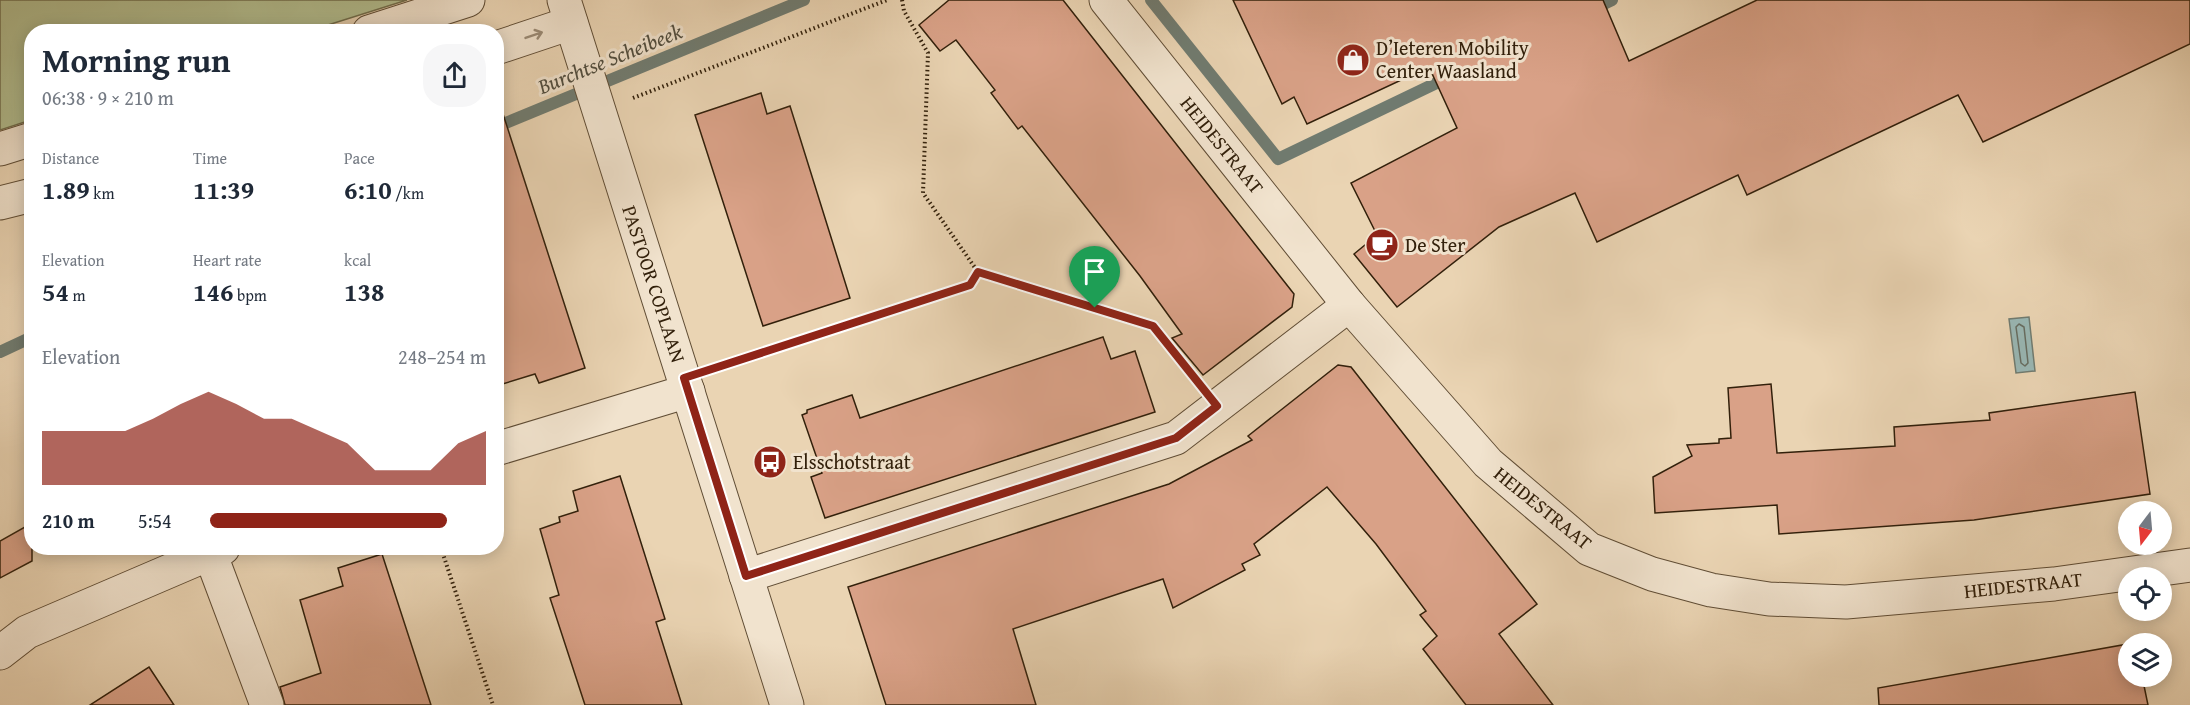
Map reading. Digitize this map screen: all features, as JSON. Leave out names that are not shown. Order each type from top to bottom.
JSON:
[{"type":"street","name":"HEIDESTRAAT","points":[[1106,0],[1349,305],[1488,463],[1589,549],[1652,574],[1711,590],[1769,599],[1846,602],[2054,584],[2190,565]]},
{"type":"street","points":[[392,24],[456,2]]},
{"type":"street","name":"PASTOOR COPLAAN","points":[[567,11],[787,705]]},
{"type":"street","points":[[504,44],[567,11]]},
{"type":"street","points":[[0,149],[24,142]]},
{"type":"street","points":[[0,203],[24,197]]},
{"type":"street","points":[[746,576],[1176,438],[1349,305]]},
{"type":"street","points":[[504,446],[686,385]]},
{"type":"street","points":[[0,653],[27,633],[206,555]]},
{"type":"street","points":[[219,555],[267,705]]},
{"type":"path","points":[[599,112],[887,0]]},
{"type":"path","points":[[902,0],[904,11],[928,53],[923,193],[978,272],[1153,326],[1217,406]]},
{"type":"path","points":[[686,385],[970,285],[978,272]]},
{"type":"path","points":[[443,555],[493,705]]},
{"type":"green space","points":[[0,0],[407,0],[331,24],[24,24],[24,122],[0,130]]},
{"type":"water","points":[[2029,317],[2035,371],[2016,373],[2009,319]]},
{"type":"building","points":[[949,0],[1063,0],[1294,294],[1292,307],[1203,375],[1172,338],[1182,334],[1140,276],[1022,126],[1018,129],[991,93],[995,90],[956,40],[940,51],[919,25]]},
{"type":"building","points":[[1233,0],[1603,0],[1629,61],[1757,0],[2190,0],[2190,44],[1983,142],[1958,95],[1747,195],[1738,175],[1597,242],[1575,193],[1499,227],[1397,307],[1354,254],[1377,235],[1351,183],[1457,128],[1429,67],[1307,124],[1294,97],[1282,104]]},
{"type":"building","points":[[761,93],[767,114],[790,106],[850,298],[763,326],[695,115]]},
{"type":"building","points":[[504,117],[585,368],[539,383],[535,374],[504,384]]},
{"type":"building","points":[[1103,337],[1111,359],[1135,351],[1155,412],[825,518],[811,477],[822,473],[802,415],[807,413],[807,410],[852,395],[860,418]]},
{"type":"building","points":[[1338,365],[1351,367],[1537,604],[1499,634],[1553,705],[1466,705],[1423,649],[1437,636],[1420,615],[1426,611],[1376,544],[1327,487],[1254,544],[1260,555],[1242,564],[1245,570],[1173,608],[1163,579],[1013,629],[1036,705],[886,705],[848,587],[1169,484],[1252,440],[1248,436]]},
{"type":"building","points":[[1771,384],[1777,453],[1895,446],[1894,427],[1990,420],[1989,413],[2135,392],[2150,494],[1974,520],[1779,534],[1777,505],[1655,513],[1653,477],[1692,456],[1687,445],[1719,443],[1719,439],[1731,438],[1728,388]]},
{"type":"building","points":[[620,476],[665,619],[656,622],[682,705],[585,705],[550,598],[559,595],[540,529],[560,522],[559,517],[578,511],[573,491]]},
{"type":"building","points":[[24,528],[24,555],[32,555],[32,561],[0,578],[0,541]]},
{"type":"building","points":[[382,555],[431,705],[285,705],[280,687],[321,673],[300,600],[343,586],[338,568]]},
{"type":"building","points":[[2118,646],[2118,687],[2144,687],[2148,705],[1879,705],[1878,688]]},
{"type":"building","points":[[149,667],[174,705],[90,705]]},
{"type":"waterway","name":"Burchtse Scheibeek","points":[[504,124],[804,0]]},
{"type":"waterway","name":"Burchtse Scheibeek","points":[[1151,0],[1278,159],[1451,76]]},
{"type":"waterway","name":"Burchtse Scheibeek","points":[[1591,10],[1612,0]]},
{"type":"waterway","name":"Burchtse Scheibeek","points":[[0,352],[24,341]]},
{"type":"place","name":"D’Ieteren Mobility Center Waasland","points":[[1353,60]]},
{"type":"place","name":"De Ster","points":[[1382,245]]},
{"type":"place","name":"Elsschotstraat","points":[[770,462]]},
{"type":"route","points":[[978,272],[1095,308],[1153,326],[1217,406],[1176,438],[746,576],[684,378],[970,285],[978,272]]}]
